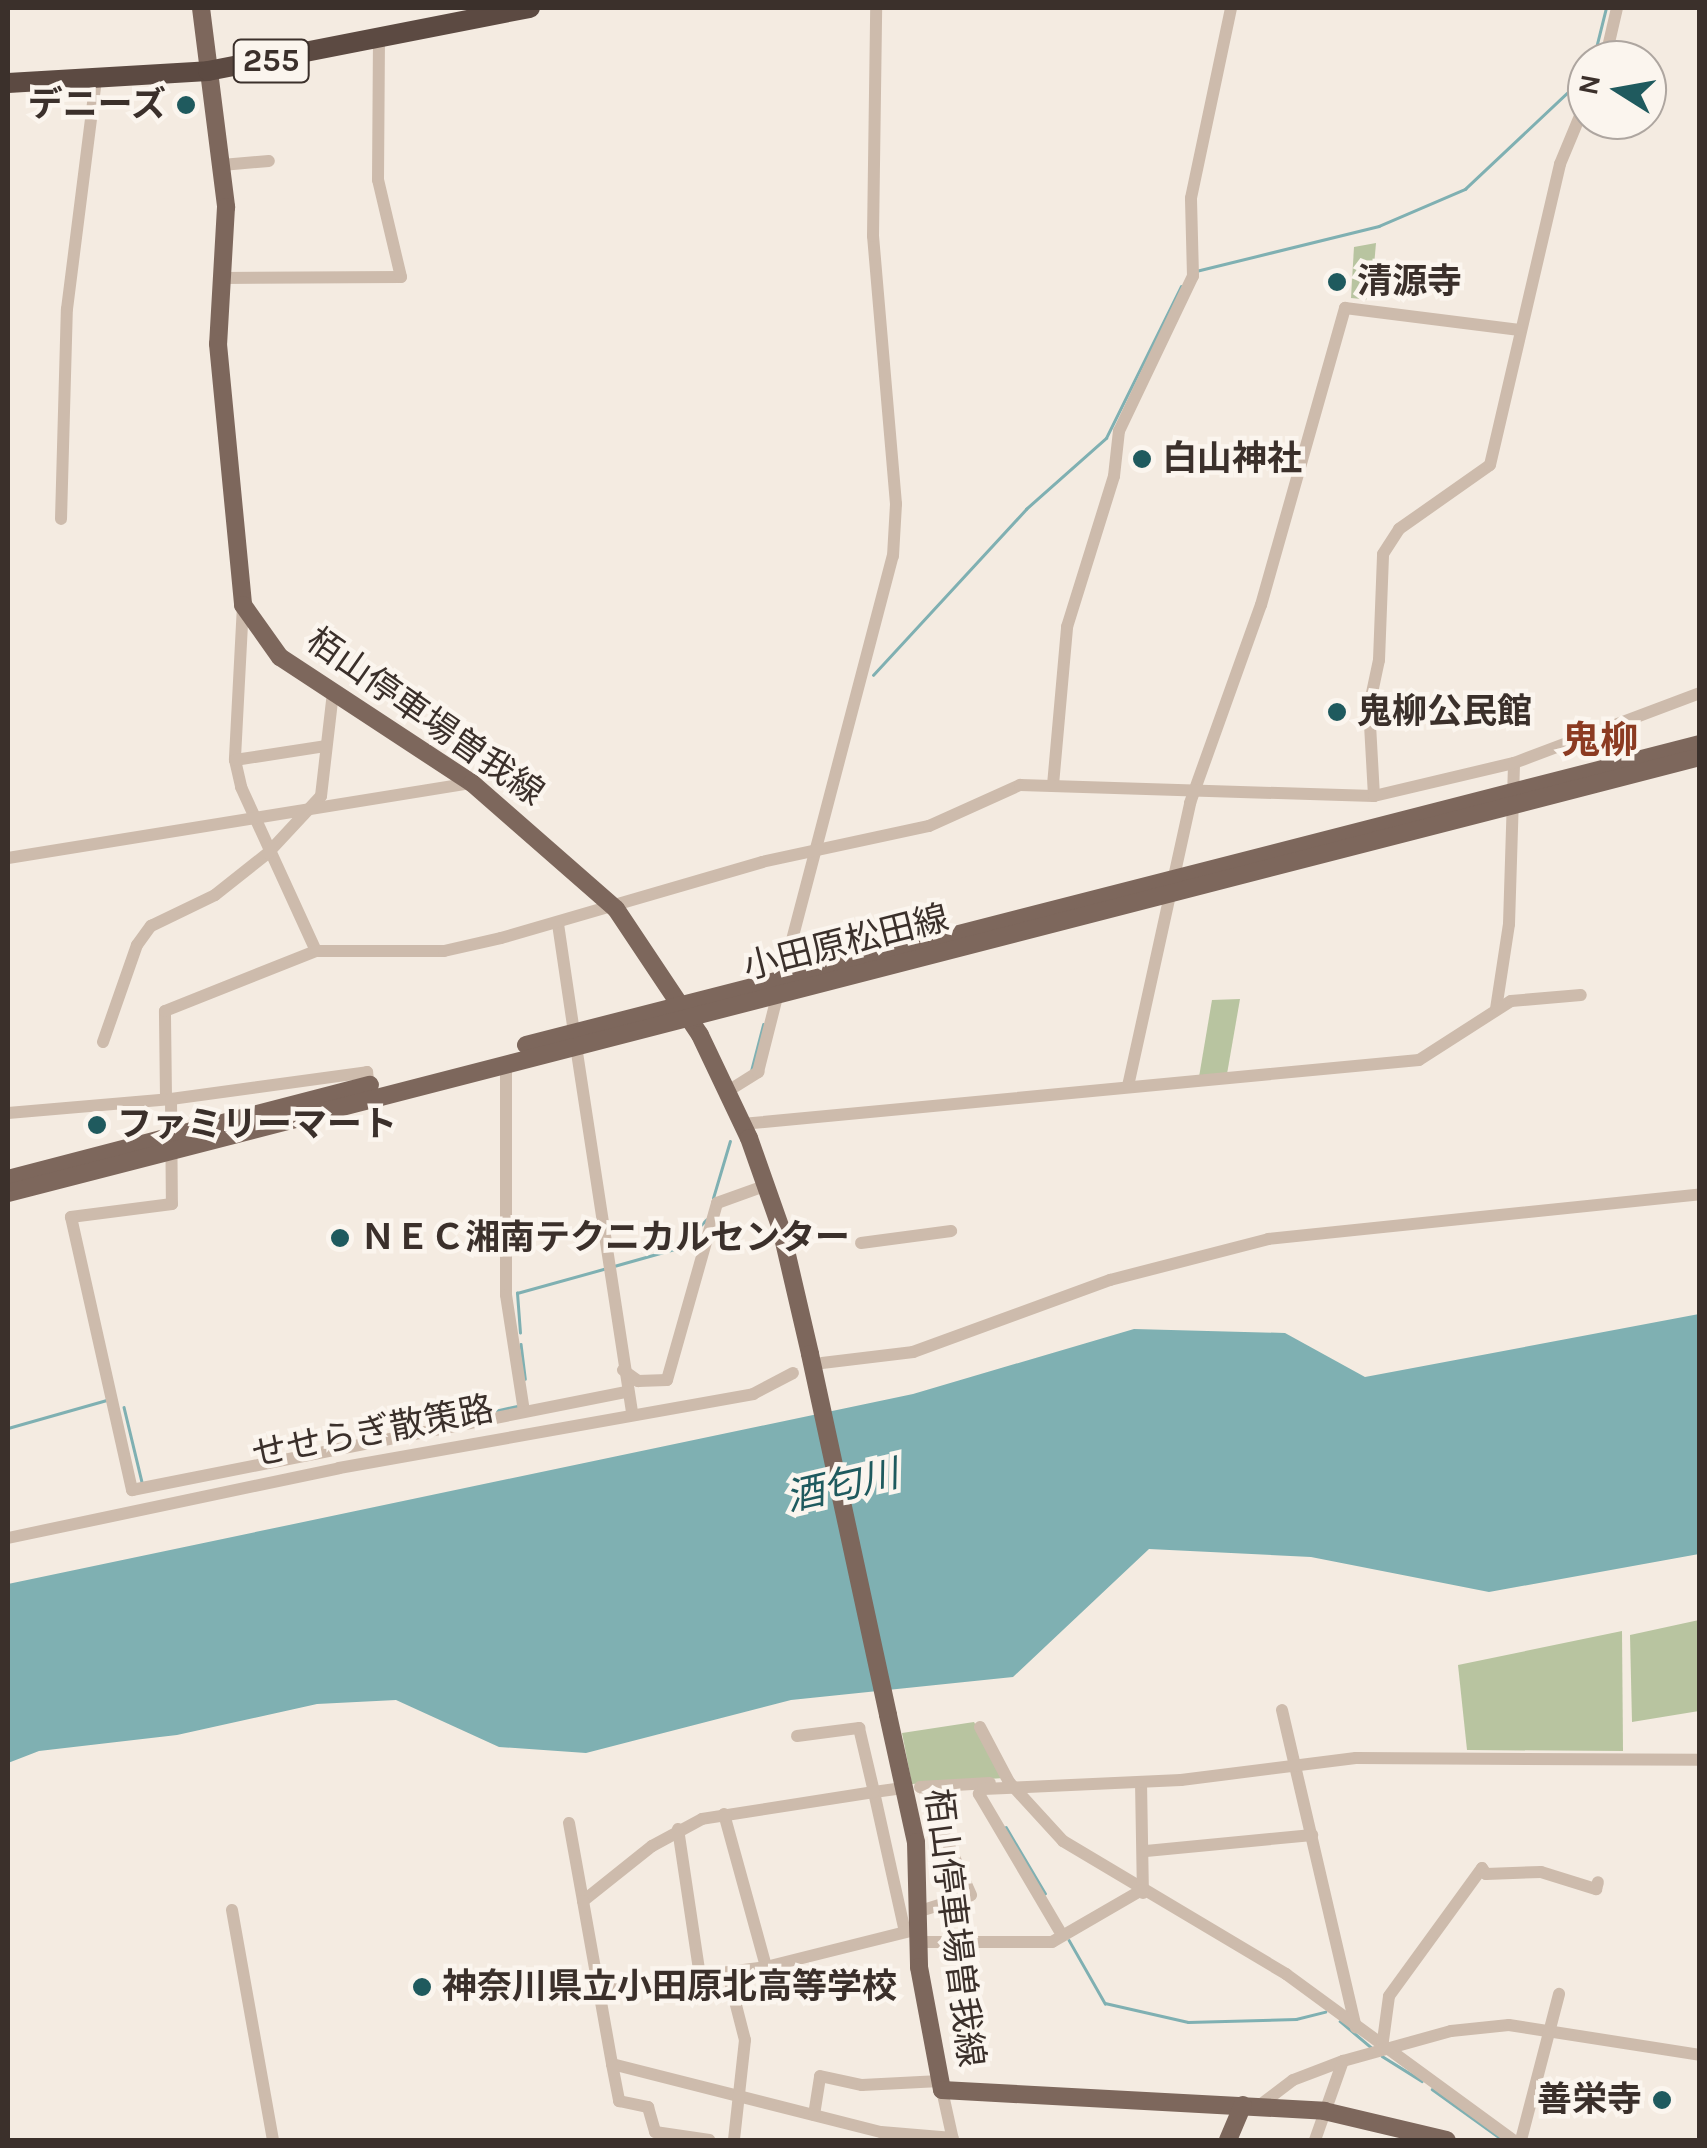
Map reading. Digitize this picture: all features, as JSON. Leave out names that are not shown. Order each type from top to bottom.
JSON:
[{"type":"highway","name":"255","points":[[8,82],[96,81],[208,71],[380,41],[530,8]]},
{"type":"main road","name":"栢山停車場曽我線","points":[[201,8],[222,164],[219,357],[243,605],[280,657],[472,783],[616,909],[685,1010],[729,1094],[766,1185],[816,1359],[916,1842],[916,1929],[941,2085],[1324,2110],[1447,2140]]},
{"type":"main road","name":"小田原松田線","points":[[8,1193],[368,1086],[575,1039],[1513,797],[1700,744]]},
{"type":"main road","name":"小田原松田線","points":[[1513,797],[1700,757]]},
{"type":"main road","name":"小田原松田線","points":[[8,1179],[506,1062],[575,1039]]},
{"type":"main road","points":[[1228,2140],[1252,2105]]},
{"type":"street","points":[[729,1094],[758,1072],[821,847],[893,556],[896,504],[873,236],[876,8]]},
{"type":"street","points":[[1053,785],[1066,628],[1114,476],[1118,431],[1193,276],[1191,198],[1231,8]]},
{"type":"street","points":[[1609,40],[1618,8]]},
{"type":"street","points":[[221,278],[401,277],[378,180],[380,41]]},
{"type":"street","points":[[61,519],[67,309],[96,81]]},
{"type":"street","points":[[1374,796],[1369,706],[1379,660],[1382,554],[1399,529],[1490,465],[1560,164],[1570,140]]},
{"type":"street","points":[[222,164],[268,161]]},
{"type":"street","points":[[1128,1086],[1194,794],[1261,604],[1345,308],[1520,330]]},
{"type":"street","points":[[243,605],[235,760],[268,853],[316,952]]},
{"type":"street","points":[[102,1042],[137,944],[151,926],[214,894],[268,853],[321,796],[324,746],[334,692]]},
{"type":"street","points":[[626,1392],[564,1400],[132,1490],[71,1216],[172,1204],[165,1011],[316,952],[444,951],[558,924],[821,847],[930,826],[1020,784],[1194,794],[1374,796],[1514,762],[1700,694]]},
{"type":"street","points":[[235,760],[324,746]]},
{"type":"street","points":[[1496,1010],[1508,924],[1514,762]]},
{"type":"street","points":[[8,858],[48,856],[78,842],[306,814],[472,783]]},
{"type":"street","points":[[558,924],[632,1412]]},
{"type":"street","points":[[741,1123],[1420,1060],[1511,1001],[1580,996]]},
{"type":"street","points":[[506,1062],[506,1295],[519,1338],[524,1411]]},
{"type":"street","points":[[8,1112],[168,1098],[366,1072],[368,1086]]},
{"type":"street","points":[[623,1370],[638,1381],[667,1380],[718,1203],[766,1185]]},
{"type":"street","points":[[816,1359],[913,1352],[1143,1270],[1268,1238],[1700,1194]]},
{"type":"street","points":[[861,1244],[951,1231]]},
{"type":"street","name":"せせらぎ散策路","points":[[8,1538],[632,1412],[753,1394],[794,1372]]},
{"type":"street","points":[[1282,1710],[1356,2027]]},
{"type":"street","points":[[980,1727],[1012,1785],[1063,1841],[1142,1892],[1286,1974],[1379,2049],[1513,2140]]},
{"type":"street","points":[[797,1736],[859,1728],[874,1792],[916,1929]]},
{"type":"street","points":[[598,1988],[766,1967],[916,1929],[971,1894],[918,1787],[1142,1782],[1356,1758],[1700,1760]]},
{"type":"street","points":[[1142,1782],[1146,1851],[1142,1892]]},
{"type":"street","points":[[982,1786],[978,1794],[1062,1936]]},
{"type":"street","points":[[583,1900],[678,1829],[724,1814],[896,1789]]},
{"type":"street","points":[[724,1814],[766,1967]]},
{"type":"street","points":[[569,1822],[618,2102],[648,2106],[655,2132],[709,2140]]},
{"type":"street","points":[[678,1829],[700,1978]]},
{"type":"street","points":[[1146,1851],[1312,1835]]},
{"type":"street","points":[[1379,2049],[1389,1996],[1482,1868],[1486,1874],[1541,1872],[1596,1888],[1598,1882]]},
{"type":"street","points":[[916,1929],[1036,1945],[1062,1936],[1142,1892]]},
{"type":"street","points":[[232,1910],[273,2140]]},
{"type":"street","points":[[728,1974],[744,2040],[734,2140]]},
{"type":"street","points":[[1522,2140],[1559,1994]]},
{"type":"street","points":[[1252,2105],[1308,2072],[1379,2049],[1472,2027],[1548,2032],[1700,2055]]},
{"type":"street","points":[[1315,2140],[1343,2061]]},
{"type":"street","points":[[612,2064],[880,2132],[953,2139],[941,2085],[862,2084],[820,2076],[814,2115]]},
{"type":"green space","points":[[1376,243],[1371,300],[1351,298],[1354,247]]},
{"type":"green space","points":[[1240,999],[1227,1074],[1199,1077],[1212,1000]]},
{"type":"green space","points":[[1699,1620],[1699,1711],[1632,1722],[1630,1635]]},
{"type":"green space","points":[[1622,1631],[1623,1751],[1467,1750],[1458,1665]]},
{"type":"green space","points":[[974,1722],[1004,1778],[912,1784],[902,1733]]},
{"type":"water","name":"酒匂川","points":[[1699,1314],[1699,1554],[1489,1592],[1311,1557],[1149,1549],[1013,1677],[791,1700],[586,1753],[499,1747],[396,1700],[317,1704],[177,1735],[39,1751],[8,1763],[8,1584],[913,1394],[1134,1329],[1285,1333],[1365,1377]]},
{"type":"waterway","points":[[1598,40],[1606,8]]},
{"type":"waterway","points":[[1196,271],[1379,226],[1465,189],[1567,93]]},
{"type":"waterway","points":[[873,675],[1026,509],[1106,438],[1181,286]]},
{"type":"waterway","points":[[751,1071],[763,1025]]},
{"type":"waterway","points":[[713,1198],[730,1141]]},
{"type":"waterway","points":[[614,1266],[678,1248],[706,1220]]},
{"type":"waterway","points":[[520,1333],[517,1293],[607,1268]]},
{"type":"waterway","points":[[521,1344],[525,1379]]},
{"type":"waterway","points":[[8,1428],[107,1400]]},
{"type":"waterway","points":[[473,1416],[517,1406]]},
{"type":"waterway","points":[[124,1407],[142,1482]]},
{"type":"waterway","points":[[1006,1827],[1045,1893]]},
{"type":"waterway","points":[[1069,1940],[1105,2003],[1188,2022],[1296,2019],[1325,2012]]},
{"type":"waterway","points":[[1340,2021],[1372,2048]]},
{"type":"waterway","points":[[1382,2056],[1422,2081]]},
{"type":"waterway","points":[[1432,2089],[1503,2140]]},
{"type":"place","name":"デニーズ","points":[[186,105]]},
{"type":"place","name":"清源寺","points":[[1337,282]]},
{"type":"place","name":"白山神社","points":[[1142,459]]},
{"type":"place","name":"鬼柳公民館","points":[[1337,712]]},
{"type":"place","name":"ファミリーマート","points":[[97,1125]]},
{"type":"place","name":"ＮＥＣ湘南テクニカルセンター","points":[[340,1238]]},
{"type":"place","name":"神奈川県立小田原北高等学校","points":[[422,1987]]},
{"type":"place","name":"善栄寺","points":[[1662,2100]]},
{"type":"district","name":"鬼柳","points":[[1600,741]]}]
